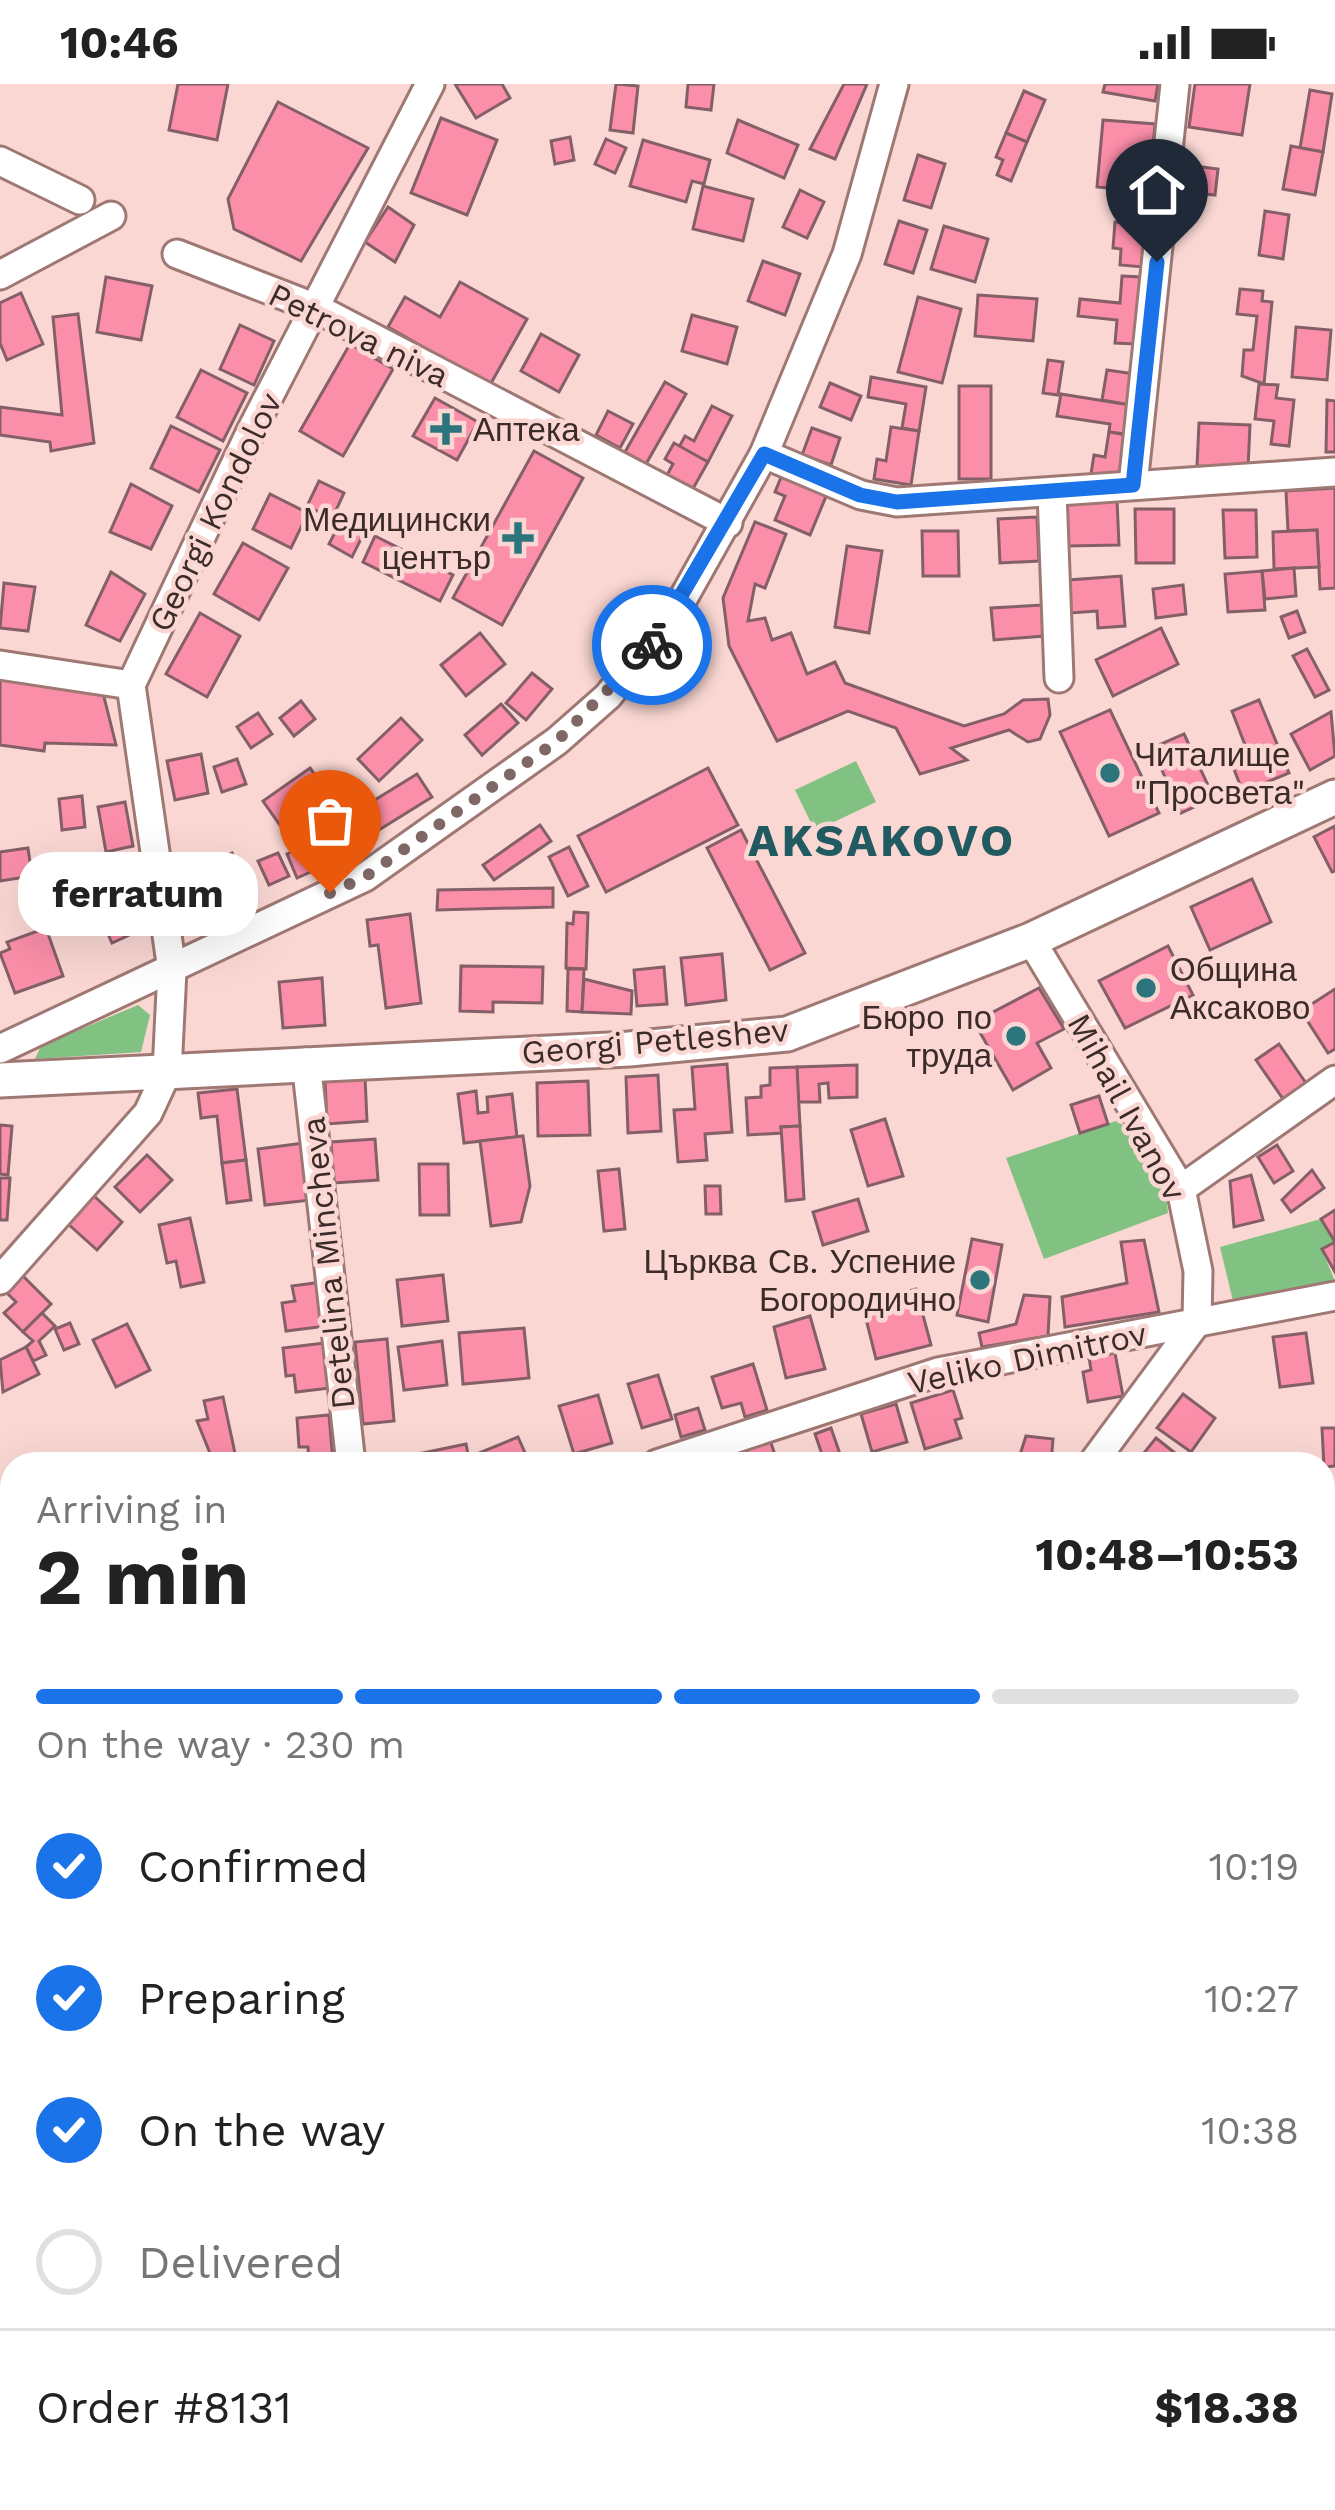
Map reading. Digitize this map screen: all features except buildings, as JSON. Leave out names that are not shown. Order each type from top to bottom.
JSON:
[{"type":"main road","name":"Georgi Petleshev","points":[[0,1080],[629,1049],[787,1034],[1031,940],[1335,797]]},
{"type":"street","name":"Georgi Kondolov","points":[[131,686],[430,84]]},
{"type":"street","points":[[0,1049],[365,877],[557,741],[645,656],[728,523],[764,454],[847,254],[894,84]]},
{"type":"street","points":[[1133,485],[1175,84]]},
{"type":"street","points":[[0,161],[80,200]]},
{"type":"street","points":[[0,275],[111,216]]},
{"type":"street","name":"Petrova niva","points":[[177,254],[316,308],[728,523]]},
{"type":"street","points":[[764,454],[860,495],[897,502],[1335,472]]},
{"type":"street","points":[[1052,492],[1060,678]]},
{"type":"street","points":[[0,665],[131,686],[172,970],[167,1072],[148,1113],[0,1280]]},
{"type":"street","name":"Mihail Ivanov","points":[[1031,940],[1180,1189],[1198,1271],[1197,1322]]},
{"type":"street","name":"Detelina Mincheva","points":[[306,1062],[350,1452]]},
{"type":"street","points":[[1180,1189],[1335,1080]]},
{"type":"street","name":"Veliko Dimitrov","points":[[694,1452],[938,1372],[1335,1296]]},
{"type":"street","points":[[1101,1452],[1197,1322]]},
{"type":"green space","points":[[856,761],[876,802],[815,831],[795,790]]},
{"type":"green space","points":[[138,1005],[150,1015],[141,1052],[35,1059],[41,1046]]},
{"type":"green space","points":[[1119,1120],[1166,1196],[1168,1213],[1044,1259],[1006,1158]]},
{"type":"green space","points":[[1321,1219],[1335,1242],[1322,1250],[1335,1281],[1233,1301],[1220,1247]]},
{"type":"way so far","points":[[330,893],[365,877],[557,741],[608,696],[652,645]]},
{"type":"place","name":"Аптека","points":[[446,429]]},
{"type":"place","name":"Медицински център","points":[[518,538]]},
{"type":"place","name":"Читалище \"Просвета\"","points":[[1110,773]]},
{"type":"place","name":"ferratum","points":[[330,893]]},
{"type":"place","name":"Община Аксаково","points":[[1146,988]]},
{"type":"place","name":"Бюро по труда","points":[[1016,1036]]},
{"type":"place","name":"Църква Св. Успение Богородично","points":[[980,1280]]},
{"type":"district","name":"AKSAKOVO","points":[[882,840]]},
{"type":"route","points":[[652,645],[728,523],[764,454],[860,495],[897,502],[1133,485],[1157,262]]}]
